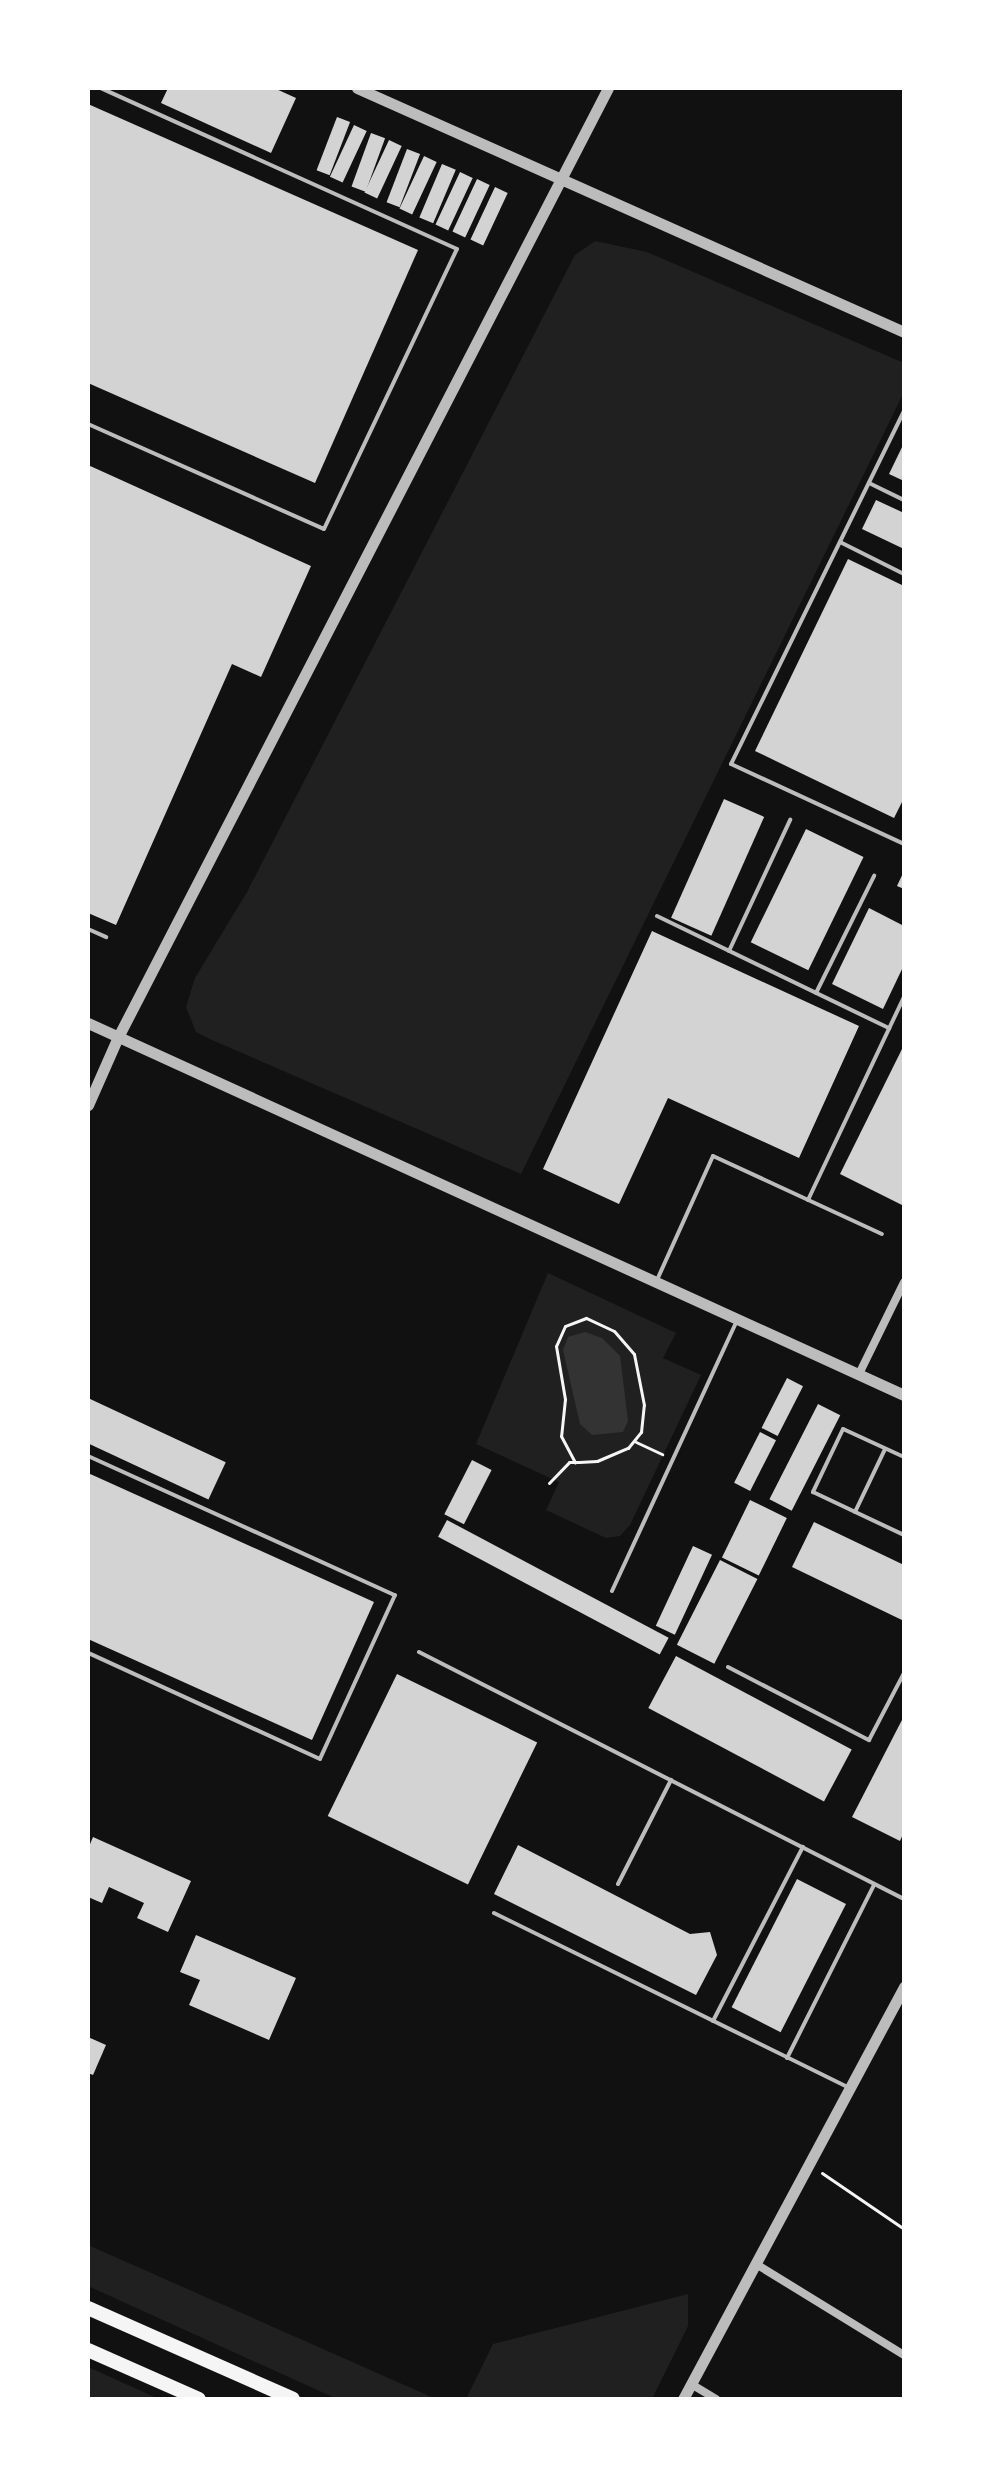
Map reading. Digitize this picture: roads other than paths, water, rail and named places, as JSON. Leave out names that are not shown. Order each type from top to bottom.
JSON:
[{"type":"main road","points":[[88,2308],[293,2399]]},
{"type":"main road","points":[[88,2350],[199,2399]]},
{"type":"street","points":[[357,88],[904,332]]},
{"type":"street","points":[[88,1105],[118,1037],[608,88]]},
{"type":"street","points":[[88,1023],[904,1395]]},
{"type":"street","points":[[859,1374],[904,1282]]},
{"type":"street","points":[[683,2399],[904,1986]]},
{"type":"street","points":[[756,2264],[904,2355]]},
{"type":"street","points":[[691,2384],[716,2399]]},
{"type":"lane","points":[[88,424],[324,529],[457,249],[100,88]]},
{"type":"lane","points":[[904,411],[731,764],[904,843]]},
{"type":"lane","points":[[869,483],[904,500]]},
{"type":"lane","points":[[840,542],[904,574]]},
{"type":"lane","points":[[729,951],[790,820]]},
{"type":"lane","points":[[816,993],[874,876]]},
{"type":"lane","points":[[657,916],[889,1028]]},
{"type":"lane","points":[[88,929],[106,937]]},
{"type":"lane","points":[[808,1200],[904,997]]},
{"type":"lane","points":[[656,1282],[713,1156],[882,1234]]},
{"type":"lane","points":[[612,1591],[738,1319]]},
{"type":"lane","points":[[904,1457],[843,1429],[813,1492],[904,1535]]},
{"type":"lane","points":[[855,1512],[885,1449]]},
{"type":"lane","points":[[88,1456],[395,1595],[320,1759],[88,1653]]},
{"type":"lane","points":[[419,1652],[904,1899]]},
{"type":"lane","points":[[728,1667],[869,1740],[904,1673]]},
{"type":"lane","points":[[618,1884],[671,1780]]},
{"type":"lane","points":[[713,2021],[803,1847]]},
{"type":"lane","points":[[787,2058],[875,1884]]},
{"type":"lane","points":[[494,1913],[849,2088]]}]
